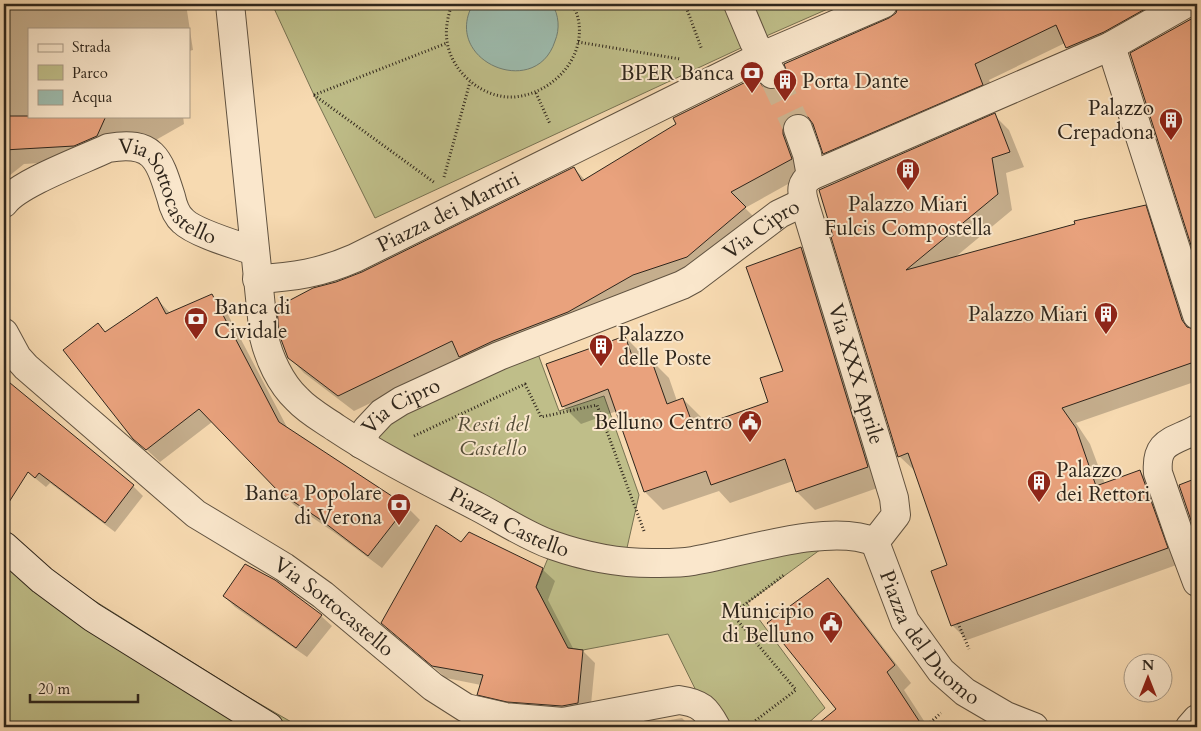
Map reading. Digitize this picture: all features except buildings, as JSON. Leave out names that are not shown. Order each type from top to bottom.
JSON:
[{"type":"street","points":[[230,4],[257,279]]},
{"type":"street","points":[[738,4],[754,42],[767,65]]},
{"type":"street","name":"Piazza dei Martiri","points":[[257,279],[305,275],[355,258],[767,65],[883,4]]},
{"type":"street","name":"Via Cipro","points":[[360,444],[367,429],[382,413],[401,401],[499,356],[682,285],[693,279],[779,214],[804,202],[802,187],[811,176],[1111,46],[1185,4]]},
{"type":"street","points":[[1111,46],[1197,315]]},
{"type":"street","points":[[798,129],[807,154],[811,176]]},
{"type":"street","name":"Via Sottocastello","points":[[4,203],[18,191],[32,183],[108,148],[136,147],[148,151],[156,158],[162,168],[175,209],[183,221],[194,228],[254,251]]},
{"type":"street","name":"Via XXX Aprile","points":[[804,202],[894,498],[896,515],[875,542]]},
{"type":"street","name":"Piazza Castello","points":[[257,279],[267,350],[280,376],[302,404],[360,444],[547,543],[585,555],[624,561],[658,563],[692,561],[796,539],[839,536],[859,537],[875,542]]},
{"type":"street","name":"Via Sottocastello","points":[[4,333],[10,346],[26,367],[196,514],[284,567],[323,595],[434,687],[466,708],[505,717],[563,722],[680,700],[692,702],[703,707],[710,714],[716,727]]},
{"type":"street","points":[[1197,429],[1168,442],[1158,455],[1158,473],[1178,534],[1197,582]]},
{"type":"street","name":"Piazza del Duomo","points":[[875,542],[905,621],[941,671],[966,692],[1006,716],[1034,727]]},
{"type":"street","points":[[4,546],[42,580],[92,617],[269,727]]},
{"type":"street","points":[[1190,727],[1197,719]]},
{"type":"path","points":[[452,4],[446,21],[447,43],[455,64],[470,82],[490,93],[513,97],[536,93],[555,82],[570,64],[578,42],[578,19],[572,4]]},
{"type":"path","points":[[685,4],[704,55]]},
{"type":"path","points":[[578,42],[689,60]]},
{"type":"path","points":[[441,188],[314,95],[447,43]]},
{"type":"path","points":[[444,178],[470,82]]},
{"type":"path","points":[[536,93],[551,126]]},
{"type":"path","points":[[413,437],[525,384],[541,418],[597,406],[646,538]]},
{"type":"path","points":[[746,727],[796,690],[732,614],[792,570]]},
{"type":"green space","points":[[272,4],[725,4],[741,48],[375,218],[314,95]]},
{"type":"green space","points":[[751,4],[839,4],[764,37]]},
{"type":"green space","name":"Resti del Castello","points":[[534,343],[559,411],[604,396],[639,495],[624,561],[839,536],[747,603],[825,708],[806,727],[714,727],[668,634],[583,650],[558,647],[559,632],[536,587],[553,546],[361,444],[367,429]]},
{"type":"green space","points":[[4,544],[248,697],[300,727],[4,727]]},
{"type":"water","points":[[473,4],[552,4],[557,17],[558,32],[545,59],[530,69],[512,71],[495,66],[480,57],[470,42],[467,24]]},
{"type":"tunnel","points":[[772,74],[798,129]]},
{"type":"place","name":"BPER Banca","points":[[752,94]]},
{"type":"place","name":"Porta Dante","points":[[785,102]]},
{"type":"place","name":"Palazzo Crepadona","points":[[1171,141]]},
{"type":"place","name":"Palazzo Miari Fulcis Compostella","points":[[908,191]]},
{"type":"place","name":"Palazzo Miari","points":[[1106,335]]},
{"type":"place","name":"Banca di Cividale","points":[[196,340]]},
{"type":"place","name":"Palazzo delle Poste","points":[[601,367]]},
{"type":"place","name":"Belluno Centro","points":[[750,443]]},
{"type":"place","name":"Palazzo dei Rettori","points":[[1039,503]]},
{"type":"place","name":"Banca Popolare di Verona","points":[[399,526]]},
{"type":"place","name":"Municipio di Belluno","points":[[831,644]]}]
